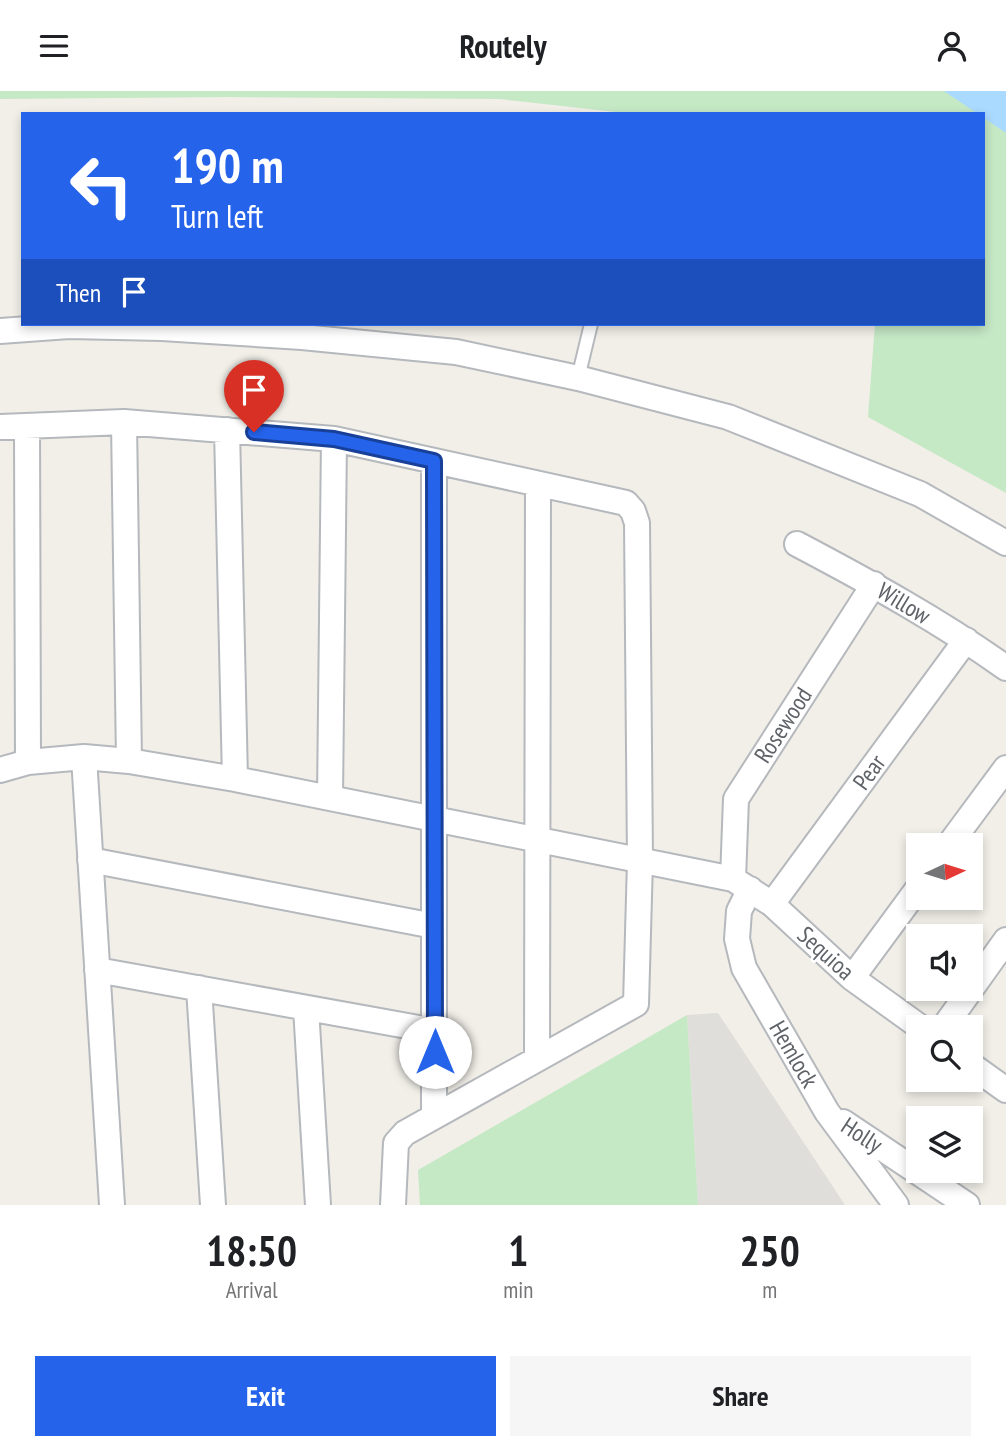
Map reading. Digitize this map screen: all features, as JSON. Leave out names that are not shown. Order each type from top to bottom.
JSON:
[{"type":"street","points":[[0,331],[69,326],[302,337],[456,352],[729,417],[920,494],[1006,543]]},
{"type":"street","points":[[124,422],[130,761]]},
{"type":"street","points":[[0,427],[124,422],[334,439],[626,503],[633,511],[637,523],[640,861],[636,1004],[405,1133],[396,1143],[393,1205]]},
{"type":"street","points":[[27,426],[28,762]]},
{"type":"street","points":[[227,430],[235,779]]},
{"type":"street","points":[[330,798],[334,439]]},
{"type":"street","points":[[434,461],[435,1116]]},
{"type":"street","points":[[537,1059],[538,484]]},
{"type":"street","name":"Willow","points":[[797,544],[874,584],[966,640],[1006,669]]},
{"type":"street","name":"Rosewood","points":[[741,884],[736,799],[874,584]]},
{"type":"street","name":"Pear","points":[[772,904],[966,640]]},
{"type":"street","points":[[84,757],[112,1205]]},
{"type":"street","points":[[0,770],[28,762],[84,757],[130,761],[330,798],[741,884]]},
{"type":"street","points":[[958,833],[1006,768]]},
{"type":"street","points":[[90,860],[434,926]]},
{"type":"street","name":"Sequioa","points":[[741,884],[772,904],[852,978],[906,1017]]},
{"type":"street","name":"Hemlock","points":[[741,884],[737,939],[744,968],[827,1112],[896,1205]]},
{"type":"street","points":[[852,978],[906,905]]},
{"type":"street","points":[[953,1015],[1006,940]]},
{"type":"street","points":[[97,970],[435,1031]]},
{"type":"street","points":[[199,988],[213,1205]]},
{"type":"street","points":[[306,1008],[318,1205]]},
{"type":"street","points":[[983,1074],[1006,1090]]},
{"type":"street","name":"Holly","points":[[827,1112],[967,1205]]},
{"type":"lane","points":[[578,379],[591,326]]},
{"type":"shaded area","points":[[718,1013],[845,1205],[698,1205],[687,1015]]},
{"type":"green space","points":[[0,91],[1006,91],[1006,493],[868,417],[875,326],[985,326],[985,112],[616,112],[500,99],[0,99]]},
{"type":"green space","points":[[687,1015],[698,1205],[420,1205],[418,1170]]},
{"type":"water","points":[[944,91],[1006,91],[1006,133],[985,119],[985,112],[975,112]]},
{"type":"route","points":[[254,432],[334,439],[434,461],[435,1052]]}]
